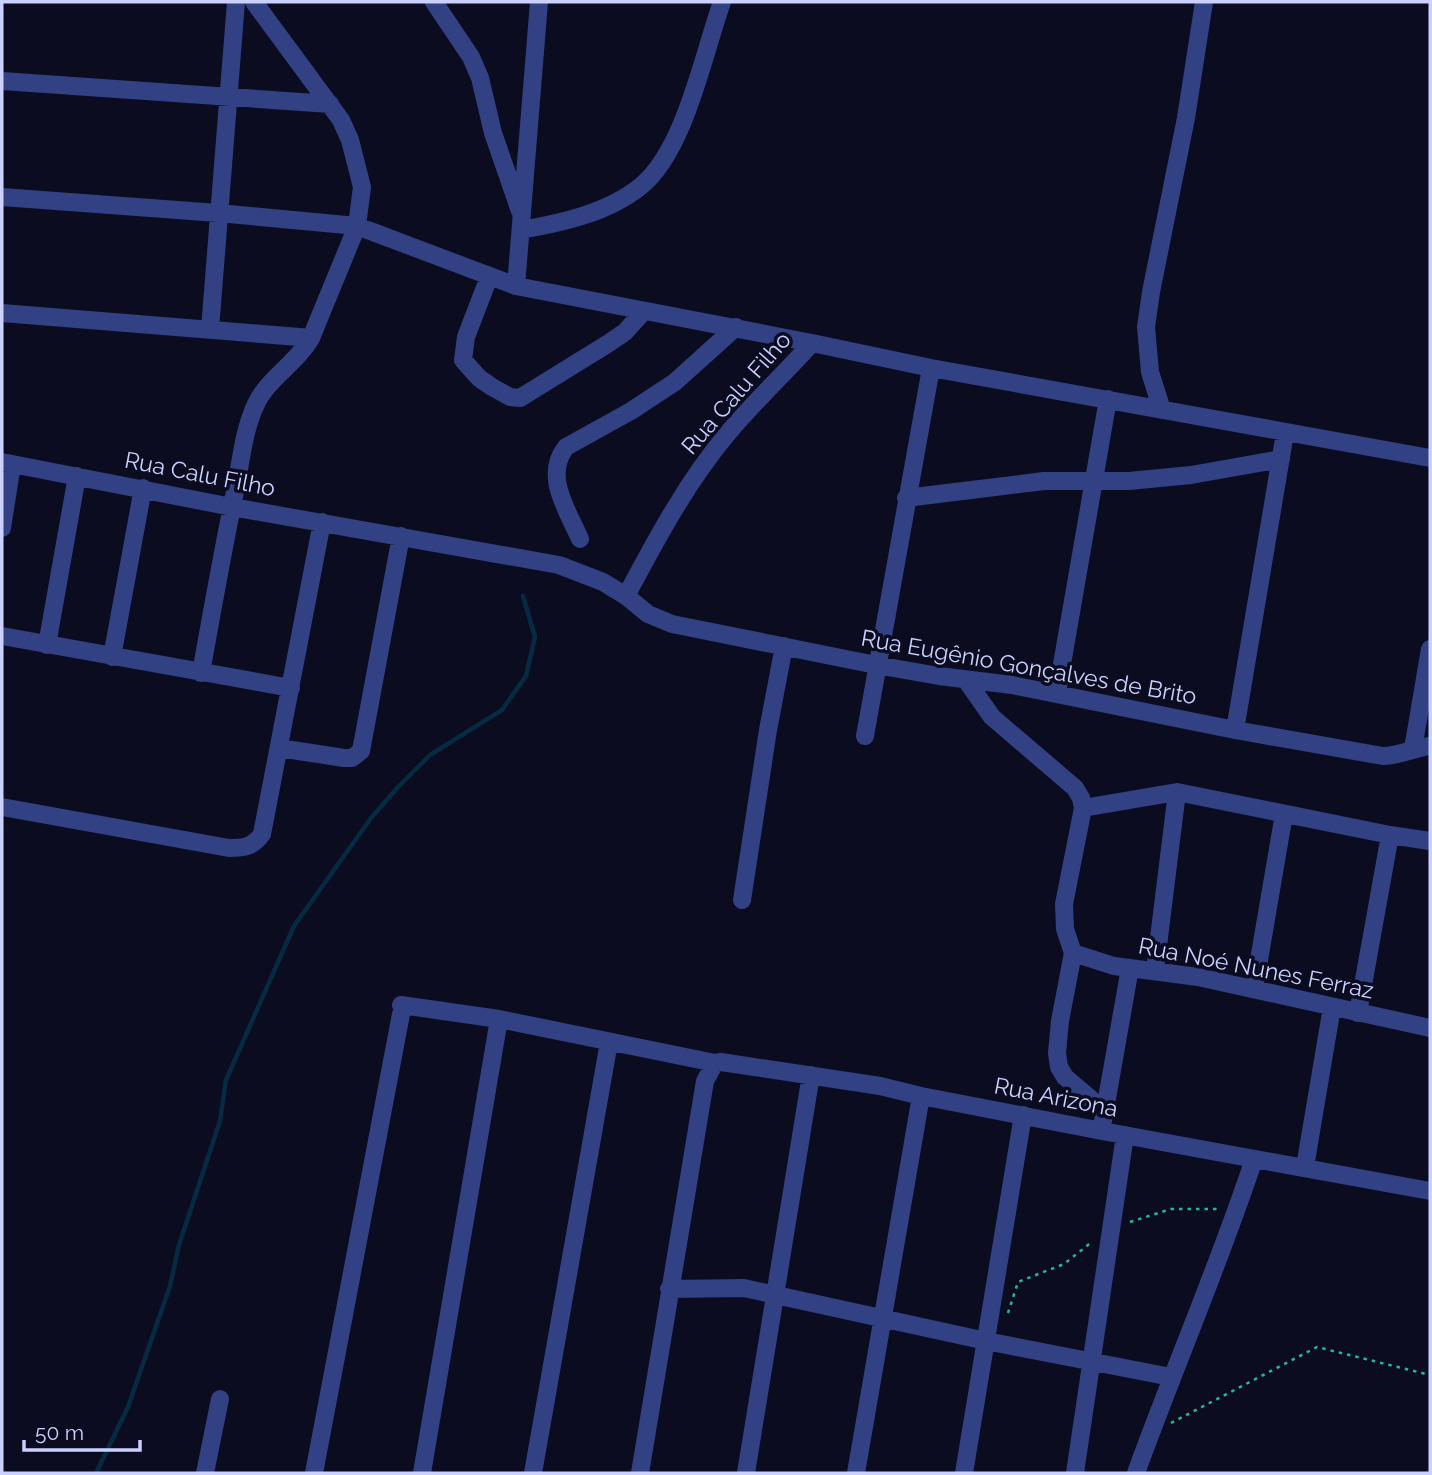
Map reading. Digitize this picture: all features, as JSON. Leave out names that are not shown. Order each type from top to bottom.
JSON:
[{"type":"street","points":[[210,329],[236,2]]},
{"type":"street","points":[[201,673],[251,417],[268,386],[303,351],[311,338],[358,226],[362,187],[346,130],[330,104],[254,2]]},
{"type":"street","points":[[434,2],[471,57],[480,78],[493,133],[522,224]]},
{"type":"street","points":[[516,286],[539,2]]},
{"type":"street","points":[[522,224],[556,223],[590,212],[626,196],[650,178],[667,152],[686,109],[722,2]]},
{"type":"street","points":[[1162,410],[1150,372],[1146,327],[1186,118],[1204,2]]},
{"type":"street","points":[[2,81],[330,104]]},
{"type":"street","points":[[2,197],[358,226],[516,286],[812,344]]},
{"type":"street","points":[[489,277],[466,337],[463,360],[479,378],[510,397],[520,398],[530,393],[560,371],[597,351],[625,332],[643,312]]},
{"type":"street","points":[[2,313],[311,338]]},
{"type":"street","points":[[580,540],[556,477],[555,468],[559,456],[566,447],[676,382],[736,327]]},
{"type":"street","name":"Rua Calu Filho","points":[[7,463],[232,507],[559,565],[603,582],[626,596],[661,529],[726,435],[812,344],[1430,458]]},
{"type":"street","points":[[865,736],[931,368]]},
{"type":"street","points":[[1057,693],[1108,399]]},
{"type":"street","points":[[1235,730],[1284,433]]},
{"type":"street","points":[[906,498],[1044,481],[1129,481],[1191,475],[1281,459]]},
{"type":"street","points":[[2,528],[7,463]]},
{"type":"street","points":[[47,645],[77,476]]},
{"type":"street","points":[[112,657],[143,488]]},
{"type":"street","points":[[2,807],[229,848],[246,848],[256,844],[262,834],[322,522]]},
{"type":"street","points":[[279,748],[344,758],[352,758],[361,751],[401,536]]},
{"type":"street","name":"Rua Eugênio Gonçalves de Brito","points":[[626,596],[648,614],[672,624],[876,666],[1012,685],[1235,730],[1383,756],[1399,756],[1421,748]]},
{"type":"street","points":[[2,636],[291,688]]},
{"type":"street","points":[[742,900],[784,646]]},
{"type":"street","points":[[1421,748],[1430,649]]},
{"type":"street","points":[[966,680],[992,717],[1075,788],[1082,803],[1064,904],[1065,929],[1073,953],[1057,1053],[1059,1067],[1073,1084],[1105,1111]]},
{"type":"street","points":[[1082,803],[1177,792],[1430,841]]},
{"type":"street","points":[[1155,970],[1177,792]]},
{"type":"street","points":[[1254,989],[1284,814]]},
{"type":"street","points":[[1358,1013],[1390,835]]},
{"type":"street","name":"Rua Noé Nunes Ferraz","points":[[1073,953],[1130,968],[1155,970],[1254,989],[1430,1028]]},
{"type":"street","points":[[1102,1131],[1130,968]]},
{"type":"street","points":[[1305,1167],[1332,1007]]},
{"type":"street","name":"Rua Arizona","points":[[314,1473],[401,1010],[499,1019],[715,1063],[880,1086],[1102,1131],[1430,1191]]},
{"type":"street","points":[[422,1473],[499,1019]]},
{"type":"street","points":[[533,1473],[609,1042]]},
{"type":"street","points":[[640,1473],[701,1102],[705,1081],[715,1063]]},
{"type":"street","points":[[746,1473],[811,1075]]},
{"type":"street","points":[[856,1473],[921,1096]]},
{"type":"street","points":[[964,1473],[1023,1115]]},
{"type":"street","points":[[1075,1473],[1125,1135]]},
{"type":"street","points":[[1136,1473],[1238,1209],[1254,1158]]},
{"type":"street","points":[[669,1289],[744,1288],[986,1341],[1171,1377]]},
{"type":"street","points":[[205,1473],[220,1399]]},
{"type":"path","points":[[1150,1435],[1317,1347],[1430,1376]]},
{"type":"waterway","points":[[96,1473],[128,1407],[170,1286],[179,1245],[220,1121],[226,1080],[294,926],[371,818],[399,786],[430,755],[502,710],[526,676],[535,637],[523,596]]}]
